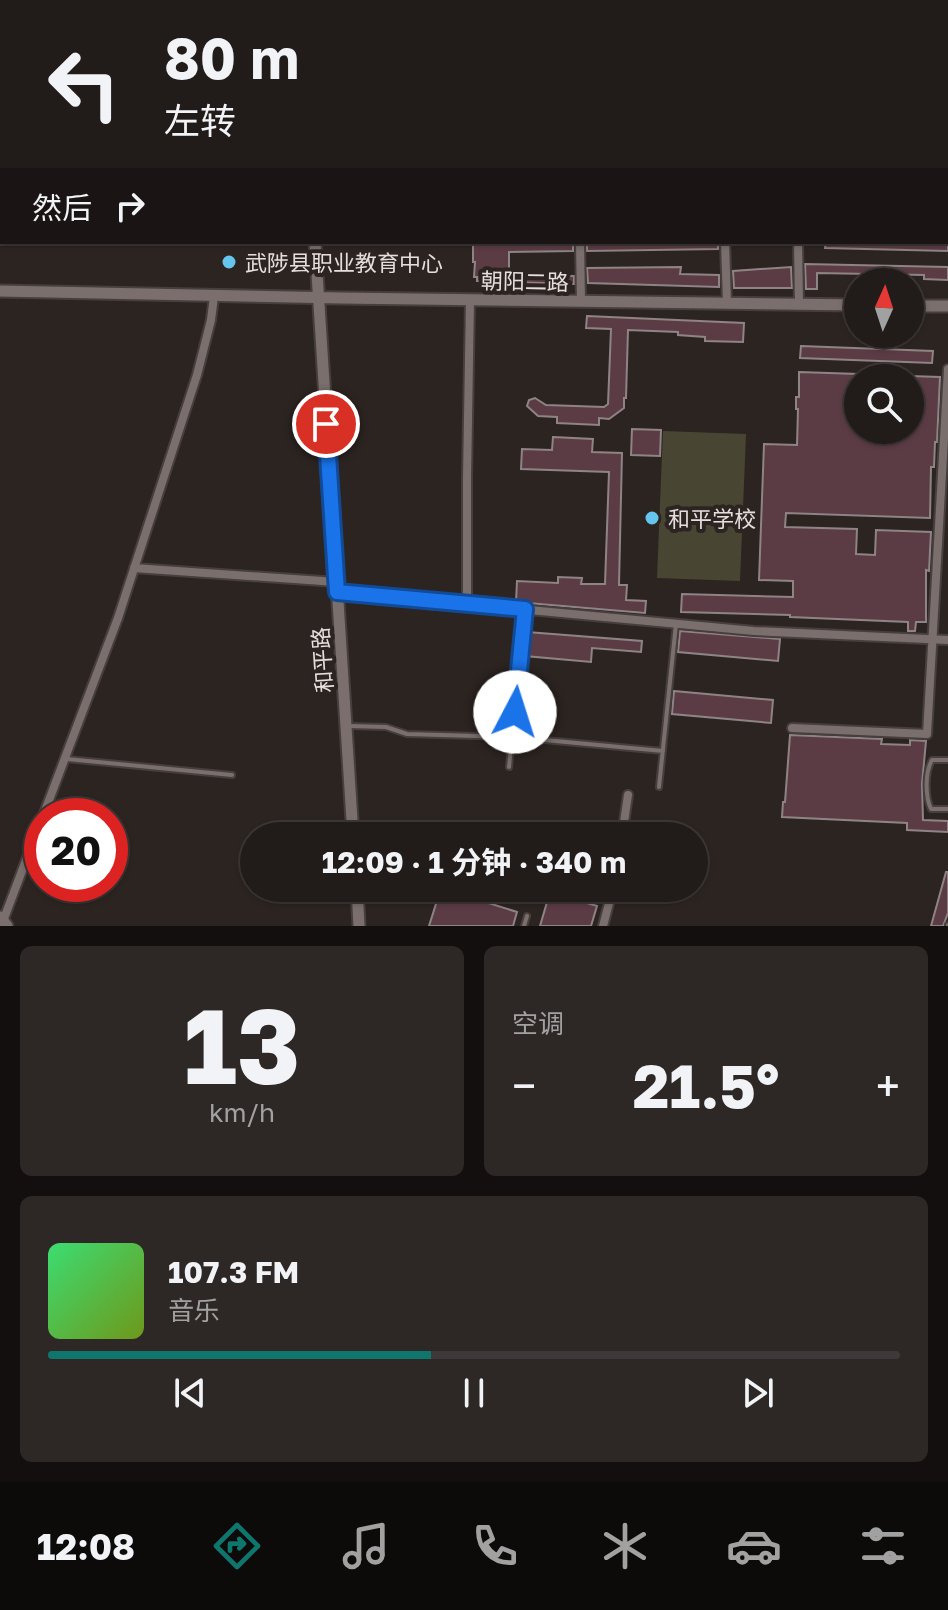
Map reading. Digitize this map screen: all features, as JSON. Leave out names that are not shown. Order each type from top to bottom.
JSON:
[{"type":"street","name":"和平路","points":[[315,244],[352,822]]},
{"type":"street","points":[[580,244],[581,302]]},
{"type":"street","points":[[725,244],[727,303]]},
{"type":"street","points":[[798,244],[799,304]]},
{"type":"street","name":"朝阳二路","points":[[0,291],[844,305]]},
{"type":"street","points":[[50,798],[118,618],[197,375],[214,296]]},
{"type":"street","points":[[467,604],[470,300]]},
{"type":"street","points":[[924,306],[948,306]]},
{"type":"street","points":[[792,728],[927,734],[948,369]]},
{"type":"street","points":[[134,568],[754,631],[948,640]]},
{"type":"street","points":[[624,822],[628,795]]},
{"type":"street","points":[[3,921],[24,865]]},
{"type":"street","points":[[358,902],[359,926]]},
{"type":"street","points":[[603,926],[609,902]]},
{"type":"lane","points":[[509,767],[525,609]]},
{"type":"lane","points":[[659,787],[676,624]]},
{"type":"lane","points":[[346,727],[386,727],[407,734],[512,737],[663,751]]},
{"type":"lane","points":[[65,759],[232,775]]},
{"type":"lane","points":[[948,760],[932,760],[928,767],[927,801],[931,809],[948,809]]},
{"type":"lane","points":[[524,926],[527,916]]},
{"type":"shaded area","points":[[663,431],[746,434],[740,581],[657,578]]},
{"type":"building","points":[[473,244],[573,244],[573,251],[509,252],[509,275],[574,276],[574,284],[477,281]]},
{"type":"building","points":[[587,244],[718,244],[718,249],[587,251]]},
{"type":"building","points":[[826,244],[948,244],[948,251],[825,248]]},
{"type":"building","points":[[805,264],[948,267],[948,280],[924,279],[924,268],[844,268],[844,274],[817,273],[817,289],[806,289]]},
{"type":"building","points":[[681,267],[680,274],[719,275],[719,287],[588,283],[587,268]]},
{"type":"building","points":[[791,267],[792,288],[734,288],[733,271]]},
{"type":"building","points":[[587,316],[744,323],[743,342],[705,341],[705,337],[678,335],[678,332],[628,330],[624,408],[609,419],[599,418],[599,425],[557,423],[557,417],[538,416],[527,406],[529,400],[535,398],[546,405],[604,407],[608,404],[611,329],[586,328]]},
{"type":"building","points":[[801,346],[933,351],[932,363],[800,358]]},
{"type":"building","points":[[799,372],[844,374],[844,444],[924,444],[924,376],[940,377],[937,442],[934,467],[931,467],[930,518],[786,513],[785,527],[857,529],[856,554],[875,555],[876,530],[931,532],[929,571],[926,570],[926,622],[916,622],[915,631],[908,631],[908,622],[681,612],[682,594],[793,597],[793,581],[759,580],[764,444],[797,445],[796,397],[799,397]]},
{"type":"building","points":[[632,429],[661,430],[660,456],[631,455]]},
{"type":"building","points":[[553,437],[593,439],[592,452],[622,453],[619,585],[627,585],[626,600],[646,601],[645,613],[516,602],[517,581],[558,583],[558,577],[582,578],[581,584],[605,584],[609,472],[521,469],[522,449],[552,450]]},
{"type":"building","points":[[680,631],[780,639],[778,661],[678,652]]},
{"type":"building","points":[[527,632],[642,641],[641,652],[592,648],[591,662],[525,656]]},
{"type":"building","points":[[674,691],[773,700],[771,723],[672,714]]},
{"type":"building","points":[[790,735],[882,739],[881,744],[910,745],[910,740],[926,741],[923,820],[948,821],[948,832],[907,830],[907,823],[782,817]]},
{"type":"building","points":[[946,872],[948,913],[943,926],[931,926]]},
{"type":"building","points":[[437,902],[485,902],[517,912],[513,926],[429,926]]},
{"type":"building","points":[[547,902],[584,902],[597,906],[591,926],[540,926]]},
{"type":"place","name":"武陟县职业教育中心","points":[[229,262]]},
{"type":"place","name":"和平学校","points":[[652,518]]},
{"type":"route","points":[[326,424],[337,592],[525,609],[515,712]]}]
